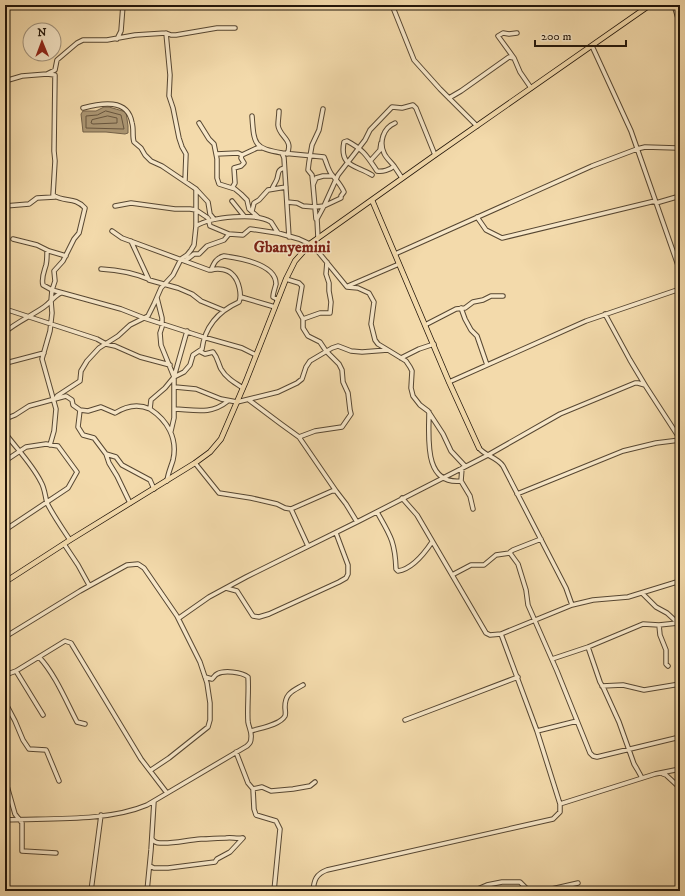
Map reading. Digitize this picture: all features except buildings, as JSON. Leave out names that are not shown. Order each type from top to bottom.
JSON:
[{"type":"main road","points":[[5,582],[70,540],[196,463],[218,444],[243,388],[286,279],[295,262],[311,244],[402,178],[650,5]]},
{"type":"main road","points":[[372,200],[449,382],[479,448]]},
{"type":"street","points":[[117,39],[121,31],[122,5]]},
{"type":"street","points":[[392,5],[414,60],[448,98],[477,126]]},
{"type":"street","points":[[674,5],[680,25]]},
{"type":"street","points":[[55,197],[53,196],[53,188],[55,161],[55,70],[57,60],[77,43],[83,40],[107,40],[135,35],[166,33],[176,35],[217,28],[235,28]]},
{"type":"street","points":[[166,33],[170,75],[169,96],[174,108],[178,138],[186,154],[185,181]]},
{"type":"street","points":[[516,33],[503,33],[498,36],[514,58],[520,72],[531,88]]},
{"type":"street","points":[[592,46],[628,124],[680,271]]},
{"type":"street","points":[[448,98],[461,91],[509,57],[514,58]]},
{"type":"street","points":[[47,74],[55,70]]},
{"type":"street","points":[[5,81],[22,76],[47,74],[55,75]]},
{"type":"street","points":[[83,108],[98,104],[107,104],[126,109],[132,122],[134,142],[141,148],[145,156],[196,189],[208,202],[210,214],[214,219]]},
{"type":"street","points":[[316,219],[347,162],[365,140],[370,130],[392,107],[402,108],[413,105],[416,108],[435,155]]},
{"type":"street","points":[[318,238],[312,175],[308,170],[312,145],[319,130],[323,109]]},
{"type":"street","points":[[279,111],[278,125],[288,140],[288,153],[284,158]]},
{"type":"street","points":[[252,116],[257,144],[261,148]]},
{"type":"street","points":[[199,123],[214,144],[217,167],[216,178],[219,184],[232,188],[241,194],[247,200],[249,209],[258,217]]},
{"type":"street","points":[[371,160],[380,150],[385,130],[395,123]]},
{"type":"street","points":[[372,175],[365,170],[354,168],[347,162],[342,151],[344,142],[347,141],[358,147],[371,160],[377,171],[392,168],[394,166]]},
{"type":"street","points":[[382,142],[384,152],[402,178]]},
{"type":"street","points":[[395,254],[592,166],[637,149],[645,147],[680,147]]},
{"type":"street","points":[[216,154],[238,153],[242,155],[257,148],[261,148],[282,153],[324,157],[333,176]]},
{"type":"street","points":[[282,153],[284,158],[289,237]]},
{"type":"street","points":[[232,188],[234,183],[234,168],[241,166],[244,163],[241,158],[242,155]]},
{"type":"street","points":[[272,189],[277,180],[278,172],[280,169],[284,168]]},
{"type":"street","points":[[313,185],[316,178],[323,176],[338,177]]},
{"type":"street","points":[[287,202],[315,207],[324,206],[341,198],[344,192],[338,177]]},
{"type":"street","points":[[252,211],[254,203],[259,200],[268,190],[286,187]]},
{"type":"street","points":[[54,399],[80,381],[81,371],[87,361],[99,348],[118,336],[130,325],[144,318],[151,311],[158,292],[173,275],[194,245],[196,226],[196,189]]},
{"type":"street","points":[[477,217],[486,230],[502,238],[680,196]]},
{"type":"street","points":[[5,206],[31,203],[37,198],[55,197],[79,202],[84,208],[79,233],[63,261],[54,271],[55,281],[52,290],[51,324],[42,360],[56,409],[54,431],[50,445]]},
{"type":"street","points":[[232,201],[244,216]]},
{"type":"street","points":[[115,206],[131,203],[175,209],[196,210],[205,215],[209,220],[210,226],[229,234],[243,235],[250,229],[256,229],[299,238],[311,244],[347,286],[363,289],[369,293],[374,302],[371,324],[375,340],[408,363],[412,371],[411,388],[413,396],[420,405],[428,411],[443,434],[451,451],[463,467],[461,481],[470,496],[473,510]]},
{"type":"street","points":[[196,226],[214,219],[244,216],[258,217],[271,222],[278,233]]},
{"type":"street","points":[[112,231],[131,241],[211,270],[223,269],[233,274],[240,291],[241,297],[239,302],[223,310],[209,326],[203,337],[202,349],[193,355],[190,364],[184,372],[174,377]]},
{"type":"street","points":[[183,260],[194,254],[199,254],[206,246],[224,240],[229,234]]},
{"type":"street","points":[[13,239],[37,245],[49,251],[66,256]]},
{"type":"street","points":[[131,241],[148,279]]},
{"type":"street","points":[[47,252],[46,264],[42,274],[42,285],[52,290],[121,309],[144,318],[242,348],[256,355]]},
{"type":"street","points":[[211,270],[214,262],[220,257],[224,256],[259,264],[267,269],[274,277],[276,284],[273,297],[278,299]]},
{"type":"street","points":[[303,319],[320,313],[330,313],[331,302],[329,283],[326,274],[327,262]]},
{"type":"street","points":[[347,286],[399,264]]},
{"type":"street","points":[[101,269],[134,273],[178,288],[192,294],[201,301],[223,310]]},
{"type":"street","points":[[286,279],[302,286],[298,310],[303,319],[302,328],[308,336],[320,342],[326,352],[339,364],[341,368],[342,379],[348,392],[351,416],[342,427],[338,429],[315,431],[299,436]]},
{"type":"street","points":[[449,382],[586,321],[680,289]]},
{"type":"street","points":[[5,332],[61,293]]},
{"type":"street","points":[[425,325],[456,309],[491,296],[503,296]]},
{"type":"street","points":[[241,297],[275,307]]},
{"type":"street","points":[[156,298],[162,323],[160,333],[161,345],[174,377],[174,409],[171,432]]},
{"type":"street","points":[[462,308],[465,319],[471,330],[477,336],[487,365]]},
{"type":"street","points":[[5,309],[98,339],[106,344],[115,346],[140,357],[170,366]]},
{"type":"street","points":[[517,494],[623,451],[680,439],[630,360],[606,314]]},
{"type":"street","points":[[150,409],[151,400],[165,388],[174,377],[187,331]]},
{"type":"street","points":[[401,358],[416,350],[434,344]]},
{"type":"street","points":[[175,388],[196,389],[228,401],[237,402],[249,400],[278,392],[297,383],[302,379],[306,367],[310,361],[332,348],[338,346],[351,351],[362,352],[388,350]]},
{"type":"street","points":[[199,351],[206,354],[212,352],[217,358],[221,369],[232,382],[243,388]]},
{"type":"street","points":[[5,365],[6,363],[44,353]]},
{"type":"street","points":[[179,618],[209,597],[225,588],[336,533],[402,498],[443,479],[574,407],[634,383],[645,385]]},
{"type":"street","points":[[5,419],[15,415],[29,406],[66,396],[72,400],[73,405],[80,410],[88,411],[101,407],[115,413],[129,406],[143,405],[163,420],[171,432],[174,441],[174,454],[167,481]]},
{"type":"street","points":[[249,400],[299,436],[357,522]]},
{"type":"street","points":[[174,409],[212,411],[228,401]]},
{"type":"street","points":[[80,410],[78,427],[83,434],[94,438],[106,454],[109,463],[130,503]]},
{"type":"street","points":[[428,411],[430,456],[432,466],[443,479],[454,482],[461,481]]},
{"type":"street","points":[[5,433],[13,444],[21,451],[41,482],[46,494],[47,502],[70,540]]},
{"type":"street","points":[[5,461],[26,447],[50,445],[58,446],[77,472],[68,488],[7,529],[5,520]]},
{"type":"street","points":[[479,448],[488,455],[497,459],[503,466],[566,588],[572,605]]},
{"type":"street","points":[[106,454],[116,457],[122,465],[150,480],[154,489]]},
{"type":"street","points":[[196,463],[214,488],[222,494],[244,496],[277,504],[285,508],[291,509],[332,491],[336,492]]},
{"type":"street","points":[[402,498],[417,515],[486,633],[490,635],[501,634],[572,605],[593,600],[628,597],[680,581]]},
{"type":"street","points":[[291,509],[308,546]]},
{"type":"street","points":[[377,512],[392,538],[396,569],[398,571],[417,561],[432,542]]},
{"type":"street","points":[[225,588],[237,591],[253,616],[259,617],[269,614],[339,582],[346,578],[349,570],[336,533]]},
{"type":"street","points":[[452,575],[471,565],[484,565],[496,555],[510,553],[541,539]]},
{"type":"street","points":[[64,544],[89,585]]},
{"type":"street","points":[[510,553],[518,564],[526,590],[528,606],[593,756],[597,757],[680,737]]},
{"type":"street","points":[[5,637],[89,585],[127,566],[138,564],[144,568],[179,618],[196,652],[205,677],[210,702],[210,720],[208,727],[169,758],[151,770]]},
{"type":"street","points":[[642,593],[656,607],[667,613],[679,624]]},
{"type":"street","points":[[552,659],[588,648],[643,624],[679,624]]},
{"type":"street","points":[[659,625],[660,635],[666,650],[666,664],[668,666]]},
{"type":"street","points":[[313,891],[316,877],[320,873],[327,870],[553,820],[560,812],[560,804],[537,731],[501,634]]},
{"type":"street","points":[[5,675],[66,641],[71,643],[141,758],[167,793]]},
{"type":"street","points":[[588,648],[602,686],[619,722],[634,764],[642,778]]},
{"type":"street","points":[[39,657],[62,693],[77,722],[85,724]]},
{"type":"street","points":[[16,670],[43,715]]},
{"type":"street","points":[[5,820],[70,818],[132,810],[154,801],[250,742],[251,731],[248,723],[248,677],[244,674],[223,672],[218,673],[212,679],[205,677]]},
{"type":"street","points":[[406,720],[518,678]]},
{"type":"street","points":[[251,731],[268,728],[283,718],[286,714],[285,700],[288,694],[303,684]]},
{"type":"street","points":[[602,686],[623,685],[644,690],[680,684]]},
{"type":"street","points":[[5,702],[23,740],[29,749],[46,750],[59,781]]},
{"type":"street","points":[[537,731],[577,721]]},
{"type":"street","points":[[236,752],[248,784],[253,790],[254,809],[256,815],[276,821],[279,824],[280,828],[274,891]]},
{"type":"street","points":[[560,804],[642,778],[680,768]]},
{"type":"street","points":[[660,773],[666,775],[680,788]]},
{"type":"street","points":[[5,779],[15,814],[22,824],[22,851],[56,853]]},
{"type":"street","points":[[253,790],[262,787],[271,791],[293,789],[310,786],[315,782]]},
{"type":"street","points":[[147,891],[151,868],[154,801]]},
{"type":"street","points":[[91,891],[100,815]]},
{"type":"street","points":[[151,868],[174,867],[192,864],[198,865],[215,862],[217,859],[230,852],[243,838],[237,839],[228,837],[188,840],[172,843],[157,843],[152,839]]},
{"type":"street","points":[[151,850],[157,843]]},
{"type":"street","points":[[462,891],[473,891],[487,885],[502,882],[520,882],[529,891]]},
{"type":"street","points":[[543,891],[578,883]]},
{"type":"water","points":[[104,107],[126,112],[128,133],[83,132],[81,114],[83,111],[96,111]]},
{"type":"district","name":"Gbanyemini","points":[[292,246]]}]
